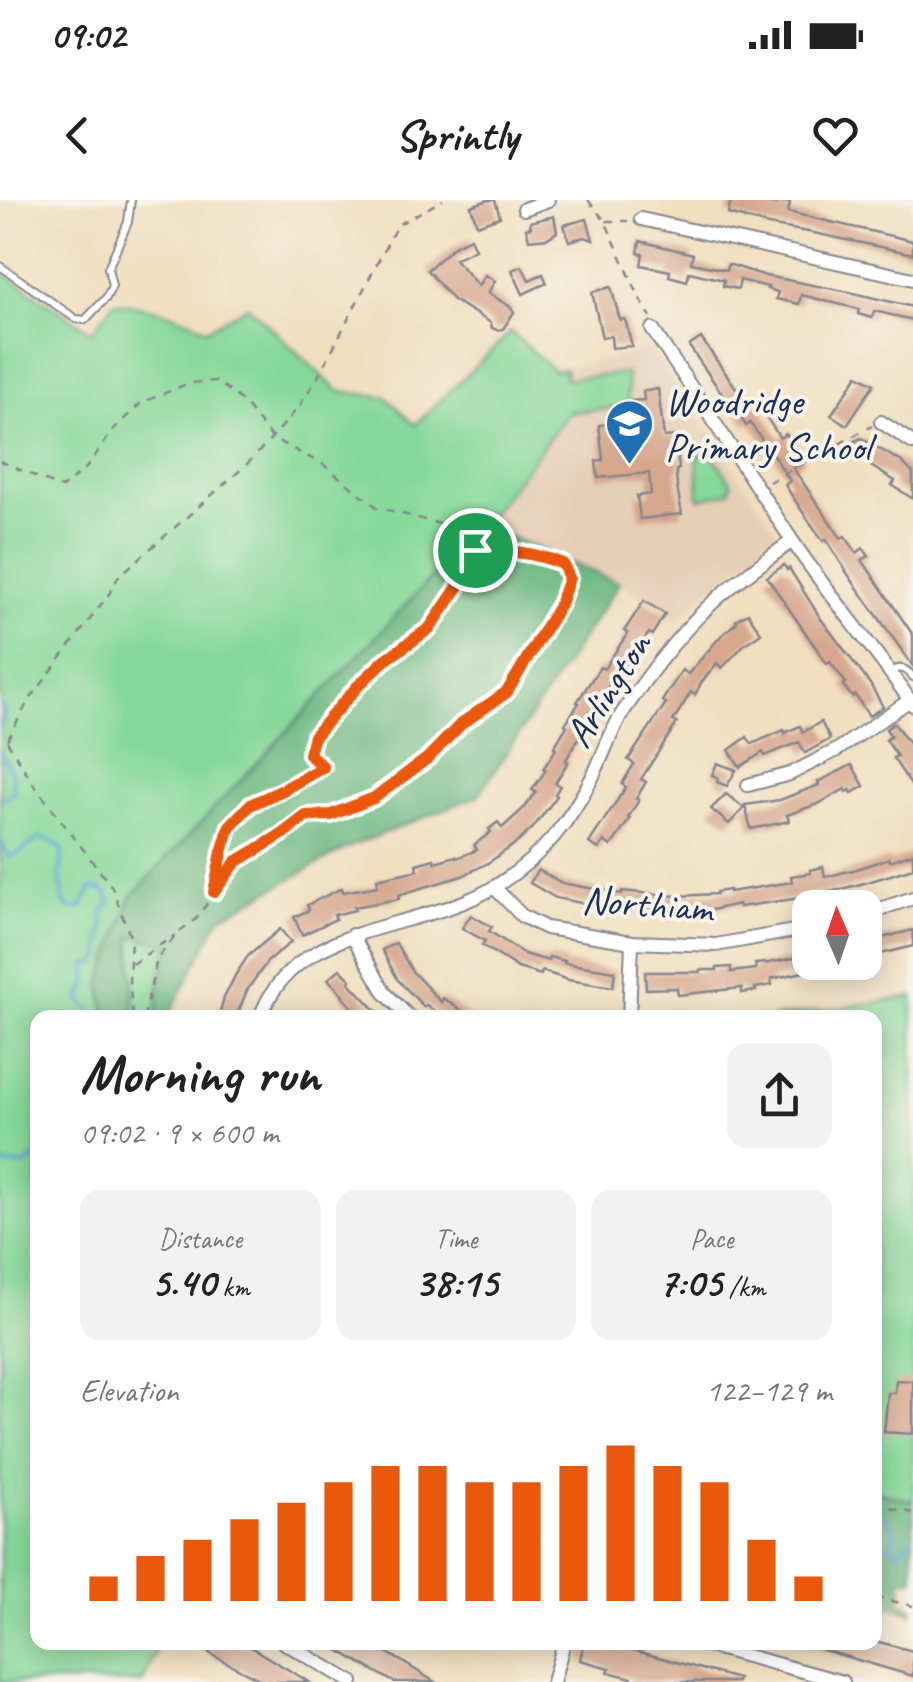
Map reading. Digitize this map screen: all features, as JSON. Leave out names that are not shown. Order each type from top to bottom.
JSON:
[{"type":"street","points":[[524,209],[548,200]]},
{"type":"street","points":[[641,219],[913,279]]},
{"type":"street","points":[[652,329],[792,541],[911,702],[837,750],[790,774],[748,785]]},
{"type":"street","points":[[880,422],[913,443]]},
{"type":"street","name":"Arlington","points":[[263,1010],[280,981],[306,958],[352,935],[439,911],[494,887],[530,860],[566,824],[622,715],[668,650],[719,596],[792,541]]},
{"type":"street","name":"Northiam","points":[[494,887],[522,916],[546,928],[632,942],[716,944],[792,931]]},
{"type":"street","points":[[882,908],[913,898]]},
{"type":"street","points":[[352,935],[386,993],[402,1010]]},
{"type":"street","points":[[629,1010],[632,942]]},
{"type":"street","points":[[297,1650],[352,1682]]},
{"type":"street","points":[[553,1682],[562,1650]]},
{"type":"street","points":[[725,1650],[843,1682]]},
{"type":"lane","points":[[0,266],[76,319],[85,320],[112,286],[108,268],[128,222],[130,200]]},
{"type":"lane","points":[[891,672],[904,668],[913,677]]},
{"type":"path","points":[[6,740],[28,702],[118,577],[244,467],[298,408],[397,226],[443,200]]},
{"type":"path","points":[[588,200],[605,220],[655,323],[652,329]]},
{"type":"path","points":[[605,220],[641,219]]},
{"type":"path","points":[[0,460],[62,488],[87,467],[114,429],[141,403],[190,383],[217,381],[242,401],[272,438],[324,465],[377,507],[454,528],[475,550]]},
{"type":"path","points":[[759,488],[880,422]]},
{"type":"path","points":[[130,964],[197,918],[236,862],[306,816],[331,815],[374,798],[428,758],[461,724],[507,692],[560,604],[569,578],[563,564],[508,550],[475,550],[463,561],[458,587],[430,628],[384,661],[314,736],[309,754],[323,767],[250,805],[230,826],[214,892]]},
{"type":"path","points":[[0,739],[6,740],[34,785],[112,886],[131,939],[129,980],[133,1010]]},
{"type":"path","points":[[146,1010],[157,959],[178,933]]},
{"type":"path","points":[[882,1506],[913,1513]]},
{"type":"path","points":[[882,1599],[913,1606]]},
{"type":"shaded area","name":"Woodridge Primary School","points":[[650,348],[775,529],[776,538],[710,589],[679,619],[621,583],[482,525],[569,414],[565,369]]},
{"type":"green space","points":[[0,271],[92,332],[114,302],[162,311],[207,329],[248,306],[338,391],[386,397],[415,425],[511,332],[554,371],[565,369],[566,379],[626,373],[629,407],[569,412],[485,521],[131,897],[101,985],[105,1010],[30,1010],[30,1650],[156,1650],[143,1682],[0,1682]]},
{"type":"green space","points":[[712,454],[732,484],[729,492],[699,499],[697,455]]},
{"type":"green space","points":[[481,525],[619,583],[478,796],[347,848],[220,918],[172,1010],[157,1010],[169,944],[131,936],[135,1010],[105,1010],[101,985],[131,897]]},
{"type":"green space","points":[[131,936],[169,943],[157,1010],[135,1010]]},
{"type":"green space","points":[[913,997],[913,1501],[882,1493],[882,1010],[824,1010]]},
{"type":"green space","points":[[882,1493],[913,1501],[913,1579],[901,1579],[898,1602],[913,1608],[913,1613],[882,1605]]},
{"type":"building","points":[[495,200],[500,217],[477,225],[471,206]]},
{"type":"building","points":[[731,200],[790,203],[788,212],[913,241],[913,254],[728,214]]},
{"type":"building","points":[[554,216],[557,232],[548,238],[529,240],[526,228],[531,227],[530,222]]},
{"type":"building","points":[[587,219],[593,240],[585,237],[569,241],[564,225]]},
{"type":"building","points":[[470,238],[475,249],[455,259],[478,286],[485,275],[495,281],[488,293],[514,312],[503,329],[492,328],[491,323],[453,300],[427,270],[454,246]]},
{"type":"building","points":[[640,241],[693,254],[691,263],[726,270],[728,264],[766,276],[913,307],[913,320],[874,311],[872,318],[858,314],[859,309],[801,295],[799,304],[776,299],[778,292],[740,280],[738,289],[723,286],[724,280],[689,272],[687,281],[669,276],[670,271],[641,265]]},
{"type":"building","points":[[522,266],[529,280],[543,274],[547,283],[523,294],[512,270]]},
{"type":"building","points":[[611,287],[632,346],[612,348],[611,336],[602,338],[592,292]]},
{"type":"building","points":[[701,338],[736,388],[739,386],[752,406],[757,403],[780,438],[786,434],[797,449],[805,461],[793,468],[841,538],[845,536],[857,553],[863,548],[869,556],[862,560],[913,635],[913,666],[826,539],[823,541],[802,511],[785,485],[790,481],[774,456],[750,423],[746,426],[734,411],[689,346]]},
{"type":"building","points":[[858,375],[874,384],[847,425],[831,415]]},
{"type":"building","points":[[658,389],[664,437],[675,436],[682,514],[640,519],[637,496],[651,494],[649,473],[598,478],[596,461],[603,460],[599,425],[634,421],[631,401],[644,400],[643,391]]},
{"type":"building","points":[[861,438],[913,473],[913,499],[892,485],[895,481],[866,463],[872,451],[851,460],[844,446]]},
{"type":"building","points":[[784,565],[883,707],[869,716],[830,662],[827,664],[767,577]]},
{"type":"building","points":[[644,601],[665,614],[588,715],[591,717],[555,783],[560,786],[557,796],[533,828],[488,863],[462,876],[398,895],[399,899],[354,907],[355,910],[334,915],[336,919],[302,935],[294,917],[309,910],[307,905],[342,888],[343,892],[378,886],[377,879],[418,870],[416,864],[457,858],[477,850],[474,845],[491,832],[489,829],[498,822],[502,828],[523,809],[536,792],[532,790],[546,770],[543,769],[577,702],[628,633],[624,631]]},
{"type":"building","points":[[748,613],[761,633],[722,668],[717,663],[695,695],[691,692],[673,721],[677,723],[641,779],[646,782],[630,819],[611,846],[604,841],[599,849],[589,843],[626,787],[622,784],[634,764],[628,760],[666,703],[662,701],[682,670],[688,674],[736,620]]},
{"type":"building","points":[[821,722],[830,739],[805,753],[799,742],[765,756],[763,752],[740,767],[729,750],[747,737],[752,744],[800,726],[803,732]]},
{"type":"building","points":[[894,723],[913,749],[913,788],[886,740],[891,736],[886,729]]},
{"type":"building","points":[[717,763],[736,770],[727,786],[712,775]]},
{"type":"building","points":[[852,765],[864,786],[852,793],[845,789],[787,815],[789,821],[751,829],[745,805],[780,800],[819,785],[818,782]]},
{"type":"building","points":[[726,794],[744,808],[729,824],[711,809]]},
{"type":"building","points":[[913,853],[913,868],[868,882],[838,890],[792,890],[792,899],[712,910],[596,906],[556,898],[530,883],[538,870],[562,883],[622,894],[716,894],[792,882],[791,876],[823,867],[825,877],[889,858],[890,861]]},
{"type":"building","points":[[471,915],[524,954],[615,971],[613,987],[518,968],[462,928]]},
{"type":"building","points":[[280,929],[291,942],[267,962],[247,990],[239,1010],[220,1010],[236,974],[248,956]]},
{"type":"building","points":[[913,930],[913,946],[882,954],[882,938]]},
{"type":"building","points":[[396,943],[412,971],[441,1002],[443,998],[461,1010],[424,1007],[398,980],[382,950]]},
{"type":"building","points":[[792,958],[792,974],[771,979],[772,985],[755,988],[756,991],[742,993],[742,988],[678,995],[677,988],[646,989],[645,972],[700,972],[731,967],[731,972]]},
{"type":"building","points":[[340,969],[375,1010],[355,1010],[328,979]]},
{"type":"building","points":[[896,1380],[913,1381],[913,1434],[884,1432],[888,1393],[895,1393]]},
{"type":"building","points":[[882,1643],[913,1651],[913,1676],[823,1650],[882,1650]]},
{"type":"building","points":[[205,1650],[255,1650],[309,1682],[265,1682]]},
{"type":"building","points":[[338,1650],[383,1650],[435,1682],[394,1682]]},
{"type":"building","points":[[582,1650],[633,1650],[738,1679],[631,1682],[632,1678],[608,1672],[610,1668],[580,1660]]},
{"type":"waterway","points":[[0,704],[6,713],[0,727]]},
{"type":"waterway","points":[[0,752],[12,773],[14,792],[0,800]]},
{"type":"waterway","points":[[0,841],[10,857],[40,839],[63,850],[60,876],[64,903],[71,909],[81,908],[91,889],[107,894],[110,903],[103,910],[101,958],[96,964],[87,964],[87,984],[80,1000],[91,1010]]},
{"type":"waterway","points":[[0,1165],[26,1165],[30,1161]]},
{"type":"waterway","points":[[882,1520],[886,1517],[893,1526],[895,1537],[888,1545],[899,1552],[913,1536]]},
{"type":"place","name":"Woodridge Primary School","points":[[630,466]]},
{"type":"route","points":[[475,550],[543,556],[563,564],[569,578],[560,604],[507,692],[461,724],[428,758],[374,798],[331,815],[306,816],[236,862],[214,892],[230,826],[250,805],[323,767],[309,754],[314,736],[384,661],[430,628],[458,587],[463,561],[475,550]]}]
